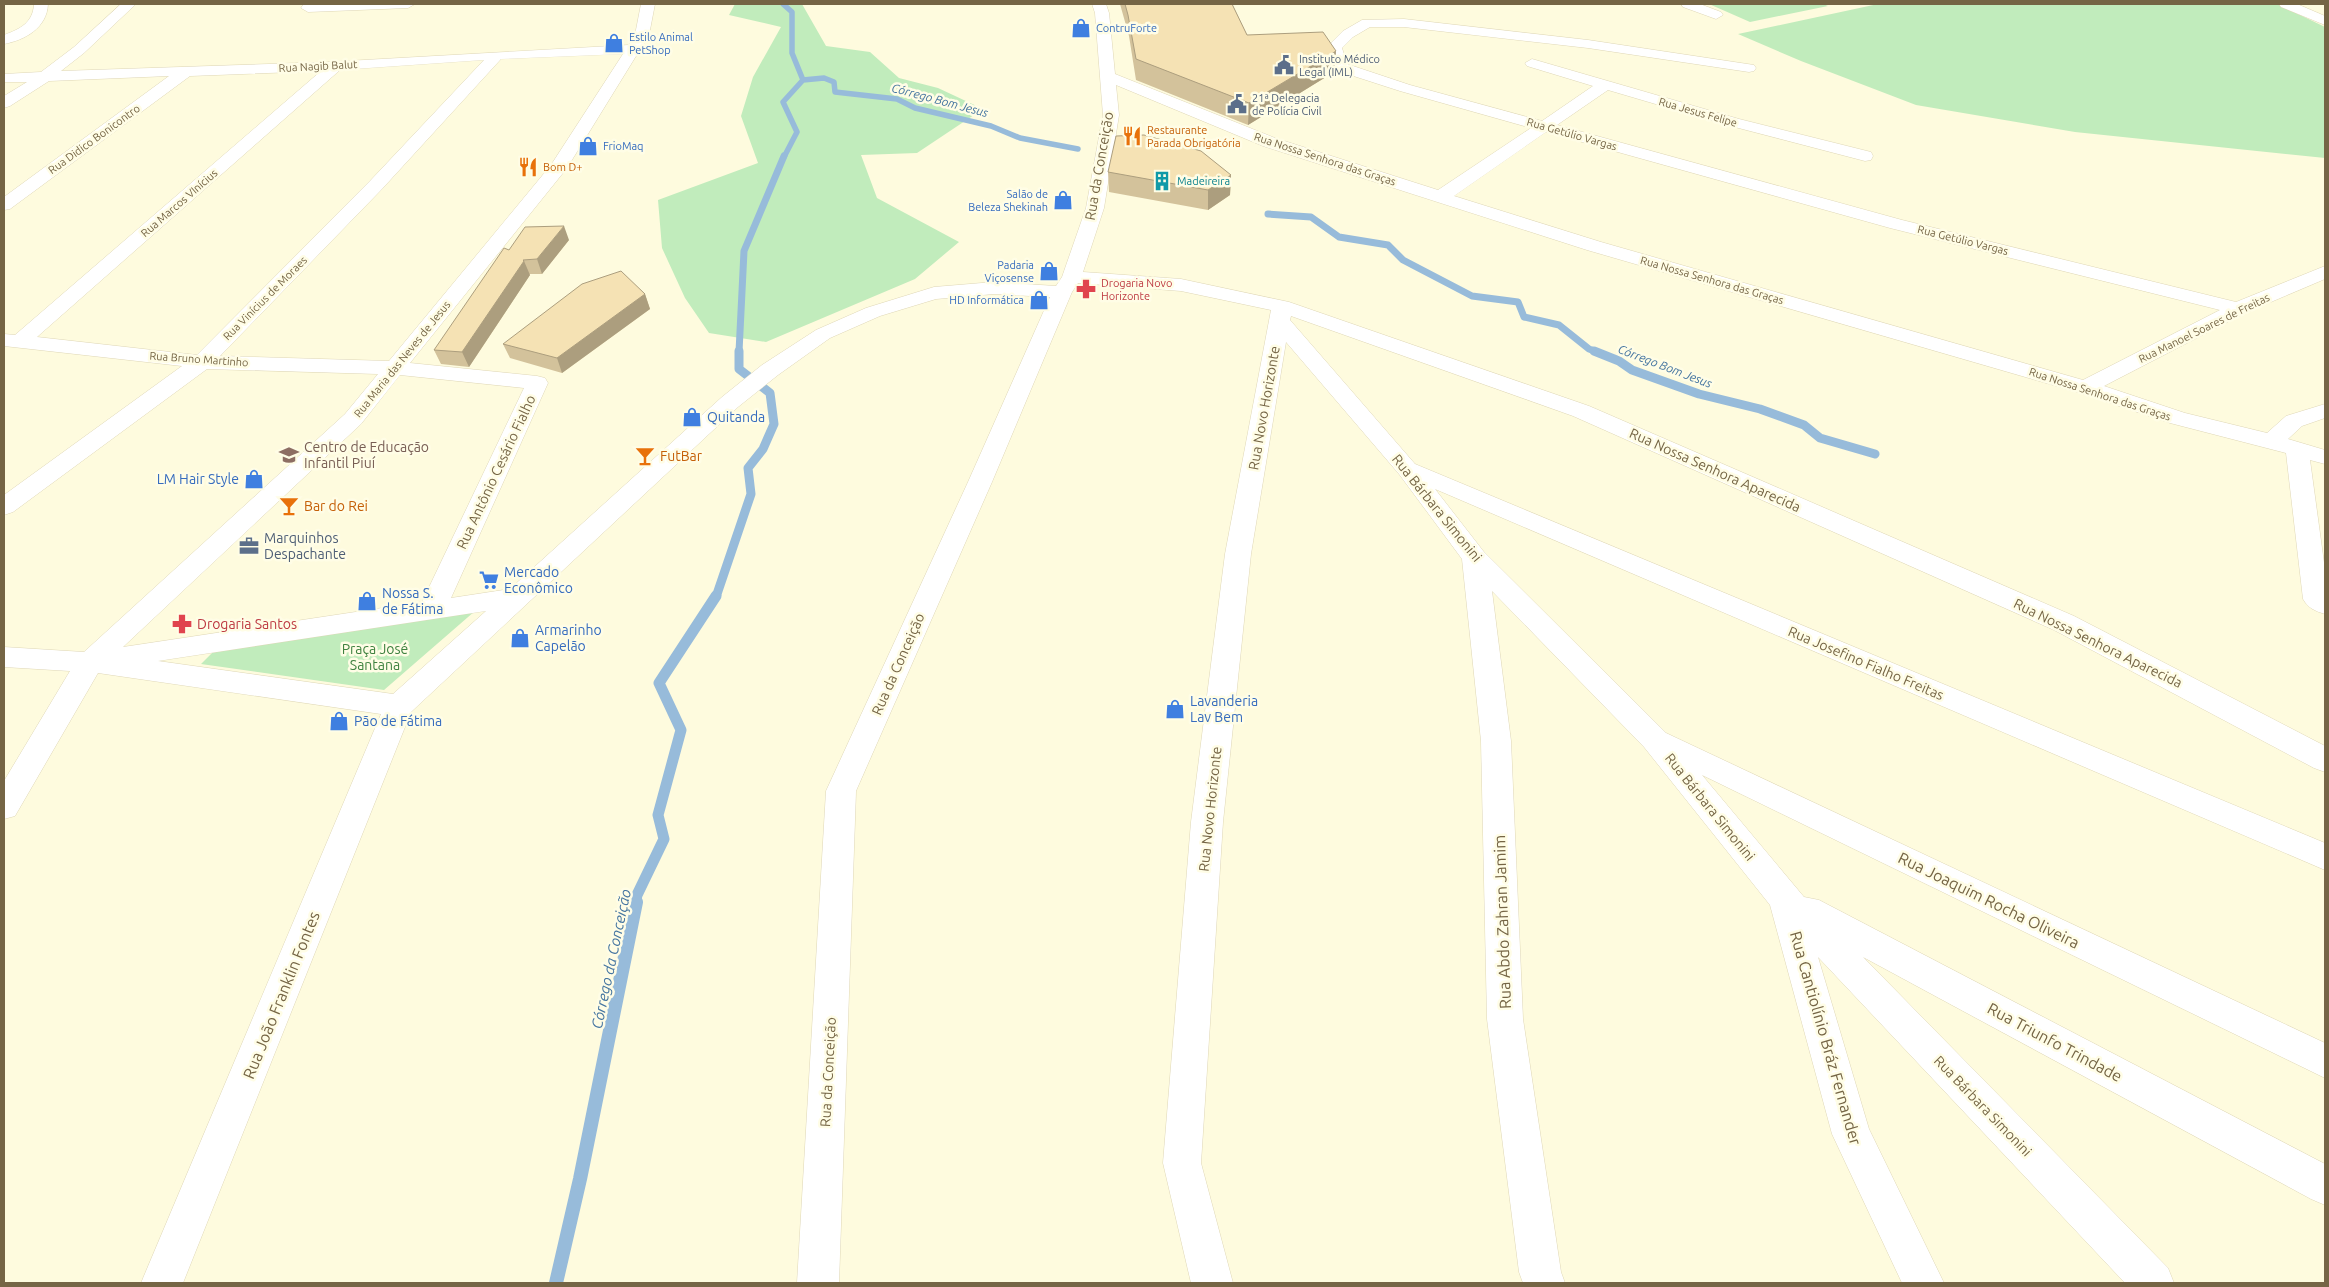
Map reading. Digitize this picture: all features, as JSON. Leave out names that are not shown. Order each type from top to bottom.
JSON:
[{"type":"street","points":[[4,40],[36,25],[42,14],[41,4]]},
{"type":"street","points":[[4,103],[43,78],[106,27],[129,4]]},
{"type":"street","points":[[308,8],[408,4]]},
{"type":"street","name":"Rua Maria das Neves de Jesus","points":[[4,807],[90,662],[353,419],[558,168],[642,35],[648,4]]},
{"type":"street","name":"Rua da Conceição","points":[[818,1283],[841,791],[1067,284],[1095,208],[1111,116],[1102,13],[1099,4]]},
{"type":"street","points":[[1688,4],[1716,15]]},
{"type":"street","points":[[2286,4],[2325,21]]},
{"type":"street","name":"Rua Getúlio Vargas","points":[[1749,68],[1588,44],[1404,23],[1368,23],[1348,34],[1334,47],[1340,67],[1405,88],[1896,224],[2238,309]]},
{"type":"street","name":"Rua Nagib Balut","points":[[4,78],[43,78],[337,65],[632,49]]},
{"type":"street","name":"Rua Vinícius de Moraes","points":[[4,507],[202,362],[376,185],[496,55]]},
{"type":"street","name":"Rua Jesus Felipe","points":[[1532,62],[1605,85],[1865,156]]},
{"type":"street","name":"Rua Marcos VInícius","points":[[12,340],[337,65]]},
{"type":"street","name":"Rua Didico Bonicontro","points":[[4,205],[185,72]]},
{"type":"street","name":"Rua Nossa Senhora das Graças","points":[[1107,76],[1269,142],[1594,246],[2085,387],[2178,418],[2272,441],[2325,457]]},
{"type":"street","points":[[1442,196],[1605,85]]},
{"type":"street","name":"Rua Manoel Soares de Freitas","points":[[2085,387],[2238,309],[2325,272]]},
{"type":"street","name":"Rua Nossa Senhora Aparecida","points":[[399,706],[730,402],[770,370],[823,334],[873,312],[934,293],[1067,284],[1181,285],[1280,313],[1581,411],[2064,623],[2325,760]]},
{"type":"street","name":"Rua Bárbara Simonini","points":[[1280,313],[1475,558],[1654,739],[1785,899],[2153,1283]]},
{"type":"street","name":"Rua Novo Horizonte","points":[[1212,1283],[1182,1163],[1207,822],[1232,604],[1238,554],[1280,313]]},
{"type":"street","name":"Rua Bruno Martinho","points":[[12,340],[202,362],[394,368]]},
{"type":"street","name":"Rua Antônio Cesário Fialho","points":[[394,368],[537,383],[432,610]]},
{"type":"street","points":[[2272,441],[2294,421],[2325,411]]},
{"type":"street","points":[[2297,449],[2316,599],[2325,605]]},
{"type":"street","name":"Rua Josefino Fialho Freitas","points":[[1406,469],[1531,520],[2325,857]]},
{"type":"street","name":"Rua Abdo Zahran Jamim","points":[[1475,558],[1496,741],[1505,1020],[1540,1272],[1544,1283]]},
{"type":"street","points":[[90,662],[516,597]]},
{"type":"street","points":[[4,657],[90,662],[399,706]]},
{"type":"street","name":"Rua João Franklin Fontes","points":[[162,1283],[399,706]]},
{"type":"street","name":"Rua Joaquim Rocha Oliveira","points":[[1654,739],[2325,1060]]},
{"type":"street","name":"Rua Triunfo Trindade","points":[[1785,899],[2325,1185]]},
{"type":"street","name":"Rua Cantiolínio Bráz Fernander","points":[[1785,899],[1851,1134],[1923,1283]]},
{"type":"green space","points":[[735,4],[802,4],[826,46],[870,52],[899,78],[938,88],[983,109],[917,153],[861,155],[877,198],[959,242],[915,279],[766,342],[709,333],[685,298],[662,248],[658,200],[758,163],[741,116],[753,77],[781,27],[729,15]]},
{"type":"green space","points":[[1709,4],[1823,4],[1828,6],[1750,22]]},
{"type":"green space","points":[[1878,4],[2277,4],[2325,27],[2325,158],[2075,132],[1916,105],[1801,61],[1738,34]]},
{"type":"green space","name":"Praça José Santana","points":[[475,611],[384,690],[201,664],[213,652]]},
{"type":"building","points":[[1125,4],[1232,4],[1247,35],[1323,32],[1336,51],[1249,103],[1136,59]]},
{"type":"building","points":[[1144,135],[1201,151],[1231,175],[1208,190],[1108,172],[1116,136]]},
{"type":"building","points":[[564,226],[537,259],[523,260],[462,352],[434,350],[504,248],[509,250],[525,227]]},
{"type":"building","points":[[621,271],[645,294],[557,358],[503,344],[582,284]]},
{"type":"waterway","name":"Córrego da Conceição","points":[[783,4],[792,12],[792,53],[803,80]]},
{"type":"waterway","name":"Córrego Bom Jesus","points":[[803,80],[824,78],[834,82],[835,92],[897,99],[915,108],[991,126],[1020,138],[1078,149]]},
{"type":"waterway","name":"Córrego da Conceição","points":[[784,157],[797,132],[783,102],[803,80]]},
{"type":"waterway","name":"Córrego da Conceição","points":[[739,352],[744,251],[784,156]]},
{"type":"waterway","name":"Córrego Bom Jesus","points":[[1268,214],[1311,217],[1339,237],[1388,245],[1403,260],[1472,296],[1518,302],[1524,317],[1559,325],[1589,349],[1597,352]]},
{"type":"waterway","name":"Córrego Bom Jesus","points":[[1594,351],[1619,361],[1632,370],[1699,394],[1760,409],[1804,425],[1820,438],[1875,454]]},
{"type":"waterway","name":"Córrego da Conceição","points":[[716,597],[751,494],[748,468],[763,449],[774,424],[770,393],[739,369],[739,352]]},
{"type":"waterway","name":"Córrego da Conceição","points":[[635,904],[637,895],[664,839],[658,815],[681,730],[659,683],[716,596]]},
{"type":"waterway","name":"Córrego da Conceição","points":[[556,1283],[580,1179],[636,902]]},
{"type":"place","name":"ContruForte","points":[[1081,28]]},
{"type":"place","name":"Estilo Animal PetShop","points":[[614,43]]},
{"type":"place","name":"Instituto Médico Legal (IML)","points":[[1284,65]]},
{"type":"place","name":"21ª Delegacia de Polícia Civil","points":[[1237,104]]},
{"type":"place","name":"Restaurante Parada Obrigatória","points":[[1132,136]]},
{"type":"place","name":"FrioMaq","points":[[588,146]]},
{"type":"place","name":"Bom D+","points":[[528,167]]},
{"type":"place","name":"Madeireira","points":[[1162,181]]},
{"type":"place","name":"Salão de Beleza Shekinah","points":[[1063,200]]},
{"type":"place","name":"Padaria Viçosense","points":[[1049,271]]},
{"type":"place","name":"Drogaria Novo Horizonte","points":[[1086,289]]},
{"type":"place","name":"HD Informática","points":[[1039,300]]},
{"type":"place","name":"Quitanda","points":[[692,417]]},
{"type":"place","name":"Centro de Educação Infantil Piuí","points":[[289,455]]},
{"type":"place","name":"FutBar","points":[[645,456]]},
{"type":"place","name":"LM Hair Style","points":[[254,479]]},
{"type":"place","name":"Bar do Rei","points":[[289,506]]},
{"type":"place","name":"Marquinhos Despachante","points":[[249,546]]},
{"type":"place","name":"Mercado Econômico","points":[[489,580]]},
{"type":"place","name":"Nossa S. de Fátima","points":[[367,601]]},
{"type":"place","name":"Drogaria Santos","points":[[182,624]]},
{"type":"place","name":"Armarinho Capelão","points":[[520,638]]},
{"type":"place","name":"Lavanderia Lav Bem","points":[[1175,709]]},
{"type":"place","name":"Pão de Fátima","points":[[339,721]]}]
